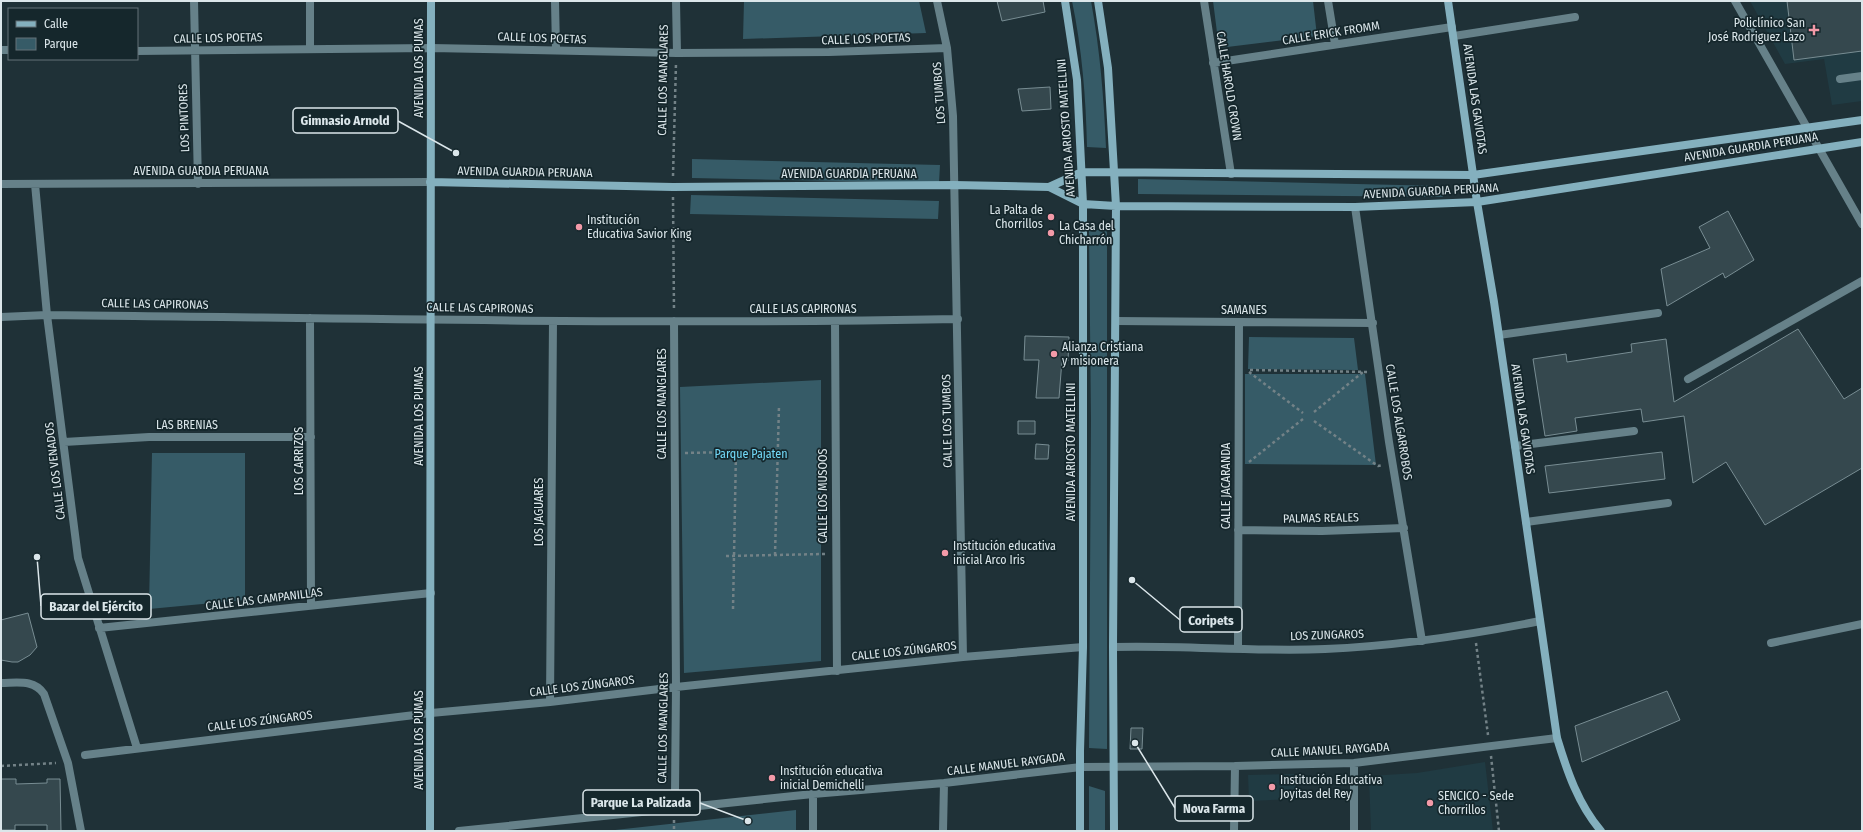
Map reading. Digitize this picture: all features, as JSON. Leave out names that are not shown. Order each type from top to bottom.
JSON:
[{"type":"street","name":"LOS PINTORES","points":[[194,1],[198,184]]},
{"type":"street","points":[[310,1],[310,49]]},
{"type":"street","name":"AVENIDA LOS PUMAS","points":[[430,831],[431,1]]},
{"type":"street","points":[[555,1],[556,50]]},
{"type":"street","name":"CALLE LOS MANGLARES","points":[[676,1],[677,53]]},
{"type":"street","name":"LOS TUMBOS","points":[[937,1],[947,48],[953,116],[954,185]]},
{"type":"street","name":"AVENIDA ARIOSTO MATELLINI","points":[[1065,1],[1077,80],[1083,204],[1083,647],[1080,751],[1080,831]]},
{"type":"street","points":[[1098,1],[1108,68],[1116,206],[1113,647],[1114,831]]},
{"type":"street","name":"CALLE HAROLD CROWN","points":[[1204,1],[1231,174]]},
{"type":"street","points":[[1328,1],[1335,44]]},
{"type":"street","name":"AVENIDA LAS GAVIOTAS","points":[[1448,1],[1477,202],[1499,335],[1557,738],[1569,779],[1591,820],[1601,831]]},
{"type":"street","points":[[1735,1],[1862,224]]},
{"type":"street","points":[[1454,36],[1575,17]]},
{"type":"street","name":"CALLE ERICK FROMM","points":[[1213,63],[1452,27]]},
{"type":"street","name":"CALLE LOS POETAS","points":[[138,51],[431,48],[677,53],[829,52],[947,48]]},
{"type":"street","points":[[1840,79],[1862,76]]},
{"type":"street","name":"AVENIDA GUARDIA PERUANA","points":[[1050,187],[1082,172],[1473,175],[1808,129],[1862,120]]},
{"type":"street","name":"AVENIDA GUARDIA PERUANA","points":[[1,184],[430,182],[673,187],[954,185],[1050,187],[1083,204],[1116,206],[1355,207],[1477,202],[1862,142]]},
{"type":"street","name":"CALLE LOS VENADOS","points":[[35,184],[47,315],[78,558],[98,628],[137,748]]},
{"type":"street","name":"CALLE LOS TUMBOS","points":[[954,185],[958,319],[963,657]]},
{"type":"street","name":"CALLE LOS ALGARROBOS","points":[[1355,207],[1393,464],[1422,641]]},
{"type":"street","points":[[1688,379],[1862,281]]},
{"type":"street","points":[[1499,335],[1658,313]]},
{"type":"street","name":"CALLE LAS CAPIRONAS","points":[[1,317],[47,315],[553,321],[835,321],[958,319]]},
{"type":"street","name":"LOS CARRIZOS","points":[[310,318],[311,605]]},
{"type":"street","name":"CALLE LOS MANGLARES","points":[[673,808],[675,794],[676,687],[674,320]]},
{"type":"street","name":"LOS JAGUARES","points":[[550,702],[553,321]]},
{"type":"street","name":"CALLE LOS MUSOOS","points":[[835,321],[835,554],[837,671]]},
{"type":"street","name":"SAMANES","points":[[1116,321],[1373,323]]},
{"type":"street","name":"CALLE JACARANDA","points":[[1238,322],[1238,649]]},
{"type":"street","points":[[1515,446],[1634,431]]},
{"type":"street","name":"LAS BRENIAS","points":[[64,442],[149,437],[311,437]]},
{"type":"street","points":[[1526,522],[1668,503]]},
{"type":"street","name":"PALMAS REALES","points":[[1238,530],[1322,531],[1404,528]]},
{"type":"street","name":"CALLE LAS CAMPANILLAS","points":[[98,628],[431,592]]},
{"type":"street","name":"LOS ZUNGAROS","points":[[1113,647],[1325,649],[1422,641],[1475,634],[1540,621]]},
{"type":"street","points":[[1771,643],[1862,624]]},
{"type":"street","name":"CALLE LOS ZÚNGAROS","points":[[85,755],[431,712],[550,702],[676,687],[963,657],[1083,647]]},
{"type":"street","points":[[1,683],[31,683],[39,686],[44,694],[68,763],[81,831]]},
{"type":"street","name":"CALLE MANUEL RAYGADA","points":[[459,831],[813,794],[944,783],[1081,767],[1235,766],[1354,763],[1490,748],[1557,738]]},
{"type":"street","points":[[1354,763],[1354,831]]},
{"type":"street","points":[[1234,831],[1235,766]]},
{"type":"street","points":[[943,831],[944,783]]},
{"type":"street","points":[[813,794],[813,831]]},
{"type":"path","name":"CALLE LOS MANGLARES","points":[[674,320],[673,187],[677,53]]},
{"type":"path","points":[[1083,346],[1116,346]]},
{"type":"path","points":[[1303,412],[1246,370],[1379,372]]},
{"type":"path","points":[[1314,412],[1363,372]]},
{"type":"path","points":[[775,555],[779,406]]},
{"type":"path","points":[[1238,471],[1303,419]]},
{"type":"path","points":[[1314,421],[1378,466],[1393,464]]},
{"type":"path","points":[[674,453],[778,451]]},
{"type":"path","points":[[733,609],[736,452]]},
{"type":"path","points":[[726,556],[835,554]]},
{"type":"path","points":[[1475,634],[1499,831]]},
{"type":"path","points":[[1,766],[68,763]]},
{"type":"shaded area","name":"Policlínico San José Rodriguez Lazo","points":[[1750,1],[1862,1],[1862,101],[1832,105],[1824,59],[1785,64]]},
{"type":"shaded area","name":"SENCICO - Sede Chorrillos","points":[[1485,762],[1493,831],[1371,831],[1369,776],[1417,773]]},
{"type":"shaded area","name":"Institución Educativa Joyitas del Rey","points":[[1295,774],[1296,799],[1249,801],[1248,775]]},
{"type":"green space","points":[[744,1],[919,1],[926,33],[743,39]]},
{"type":"green space","points":[[1072,1],[1091,1],[1101,74],[1106,148],[1087,147],[1083,74]]},
{"type":"green space","points":[[1213,1],[1313,1],[1317,36],[1219,48]]},
{"type":"green space","points":[[692,159],[940,165],[939,183],[692,178]]},
{"type":"green space","points":[[1138,179],[1443,186],[1443,197],[1138,194]]},
{"type":"green space","points":[[691,195],[939,201],[938,219],[690,214]]},
{"type":"green space","points":[[1089,230],[1107,230],[1107,749],[1089,748],[1091,419]]},
{"type":"green space","points":[[1249,337],[1354,338],[1358,370],[1248,369]]},
{"type":"green space","points":[[1245,374],[1365,374],[1376,465],[1245,464]]},
{"type":"green space","name":"Parque Pajaten","points":[[821,380],[821,661],[684,673],[680,387]]},
{"type":"green space","points":[[152,453],[245,453],[245,600],[149,609]]},
{"type":"green space","points":[[1089,786],[1105,791],[1105,831],[1089,831]]},
{"type":"green space","points":[[796,810],[796,831],[606,831]]},
{"type":"building","points":[[997,1],[1043,1],[1045,12],[1002,21]]},
{"type":"building","points":[[1787,1],[1862,1],[1862,51],[1794,60]]},
{"type":"building","points":[[1050,87],[1051,109],[1022,111],[1018,89]]},
{"type":"building","points":[[1728,211],[1754,260],[1725,278],[1723,273],[1667,306],[1661,269],[1710,248],[1699,227]]},
{"type":"building","points":[[1798,329],[1844,399],[1862,388],[1862,468],[1765,525],[1726,462],[1693,483],[1684,416],[1643,422],[1641,409],[1575,418],[1577,431],[1545,436],[1533,359],[1566,354],[1567,362],[1632,352],[1631,344],[1666,339],[1674,402]]},
{"type":"building","points":[[1025,336],[1069,337],[1068,361],[1062,360],[1059,398],[1036,398],[1039,360],[1024,360]]},
{"type":"building","points":[[1018,421],[1035,421],[1035,434],[1018,434]]},
{"type":"building","points":[[1036,444],[1049,445],[1048,459],[1035,459]]},
{"type":"building","points":[[1662,452],[1665,479],[1549,493],[1545,466]]},
{"type":"building","points":[[28,613],[37,647],[30,655],[18,662],[1,660],[1,620]]},
{"type":"building","points":[[1667,691],[1680,720],[1582,762],[1575,726]]},
{"type":"building","points":[[1131,728],[1143,728],[1142,749],[1130,749]]},
{"type":"building","points":[[1,779],[16,779],[16,784],[47,783],[47,779],[60,779],[61,831],[47,831],[47,825],[15,825],[15,830],[1,830]]},
{"type":"place","name":"Policlínico San José Rodriguez Lazo","points":[[1814,30]]},
{"type":"place","name":"Gimnasio Arnold","points":[[456,153]]},
{"type":"place","name":"La Palta de Chorrillos","points":[[1051,217]]},
{"type":"place","name":"Institución Educativa Savior King","points":[[579,227]]},
{"type":"place","name":"La Casa del Chicharrón","points":[[1051,233]]},
{"type":"place","name":"Alianza Cristiana y misionera","points":[[1054,354]]},
{"type":"place","name":"Institución educativa inicial Arco Iris","points":[[945,553]]},
{"type":"place","name":"Bazar del Ejército","points":[[37,557]]},
{"type":"place","name":"Coripets","points":[[1132,580]]},
{"type":"place","name":"Nova Farma","points":[[1135,743]]},
{"type":"place","name":"Institución educativa inicial Demichelli","points":[[772,778]]},
{"type":"place","name":"Institución Educativa Joyitas del Rey","points":[[1272,787]]},
{"type":"place","name":"SENCICO - Sede Chorrillos","points":[[1430,803]]},
{"type":"place","name":"Parque La Palizada","points":[[748,821]]}]
